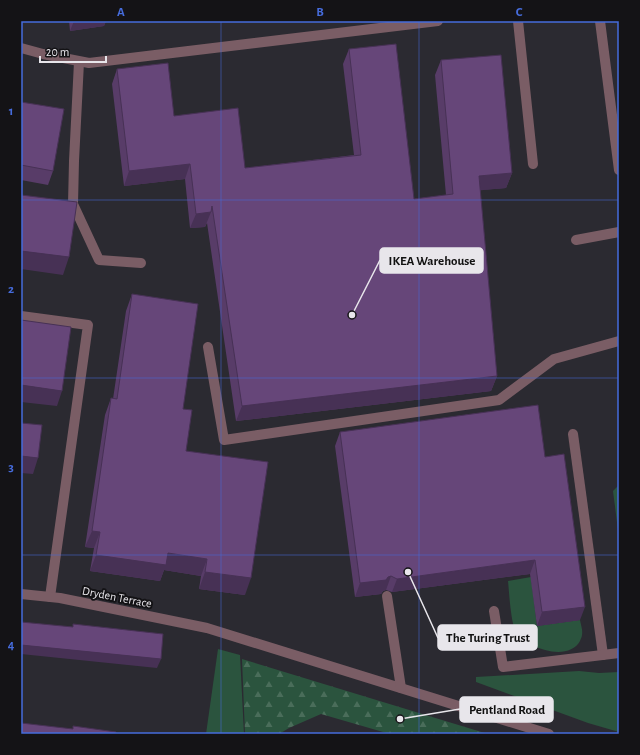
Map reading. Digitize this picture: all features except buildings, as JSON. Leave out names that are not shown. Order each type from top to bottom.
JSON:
[{"type":"street","points":[[21,48],[89,63],[432,21]]},
{"type":"street","points":[[518,21],[533,164]]},
{"type":"street","points":[[600,21],[619,170]]},
{"type":"street","points":[[79,62],[74,161],[70,204],[99,260],[141,263]]},
{"type":"street","points":[[576,240],[619,232]]},
{"type":"street","points":[[21,316],[88,326],[50,597]]},
{"type":"street","points":[[208,347],[224,440],[499,400],[554,359],[619,341]]},
{"type":"street","points":[[573,434],[603,655]]},
{"type":"street","name":"Dryden Terrace","points":[[21,594],[50,597],[207,628],[549,734]]},
{"type":"street","points":[[387,596],[401,688]]},
{"type":"street","points":[[494,611],[503,667],[619,653]]},
{"type":"green space","points":[[619,485],[619,538],[613,491]]},
{"type":"green space","points":[[531,577],[537,626],[580,620],[582,636],[574,648],[557,652],[536,647],[520,636],[515,629],[511,613],[508,581]]},
{"type":"green space","points":[[218,649],[240,655],[244,734],[206,734]]},
{"type":"green space","points":[[242,659],[488,734],[390,734],[321,714],[279,734],[245,734]]},
{"type":"green space","points":[[579,671],[599,673],[619,672],[619,732],[588,723],[476,682],[476,677]]},
{"type":"place","name":"IKEA Warehouse","points":[[352,315]]},
{"type":"place","name":"The Turing Trust","points":[[408,572]]},
{"type":"place","name":"Pentland Road","points":[[400,719]]}]
